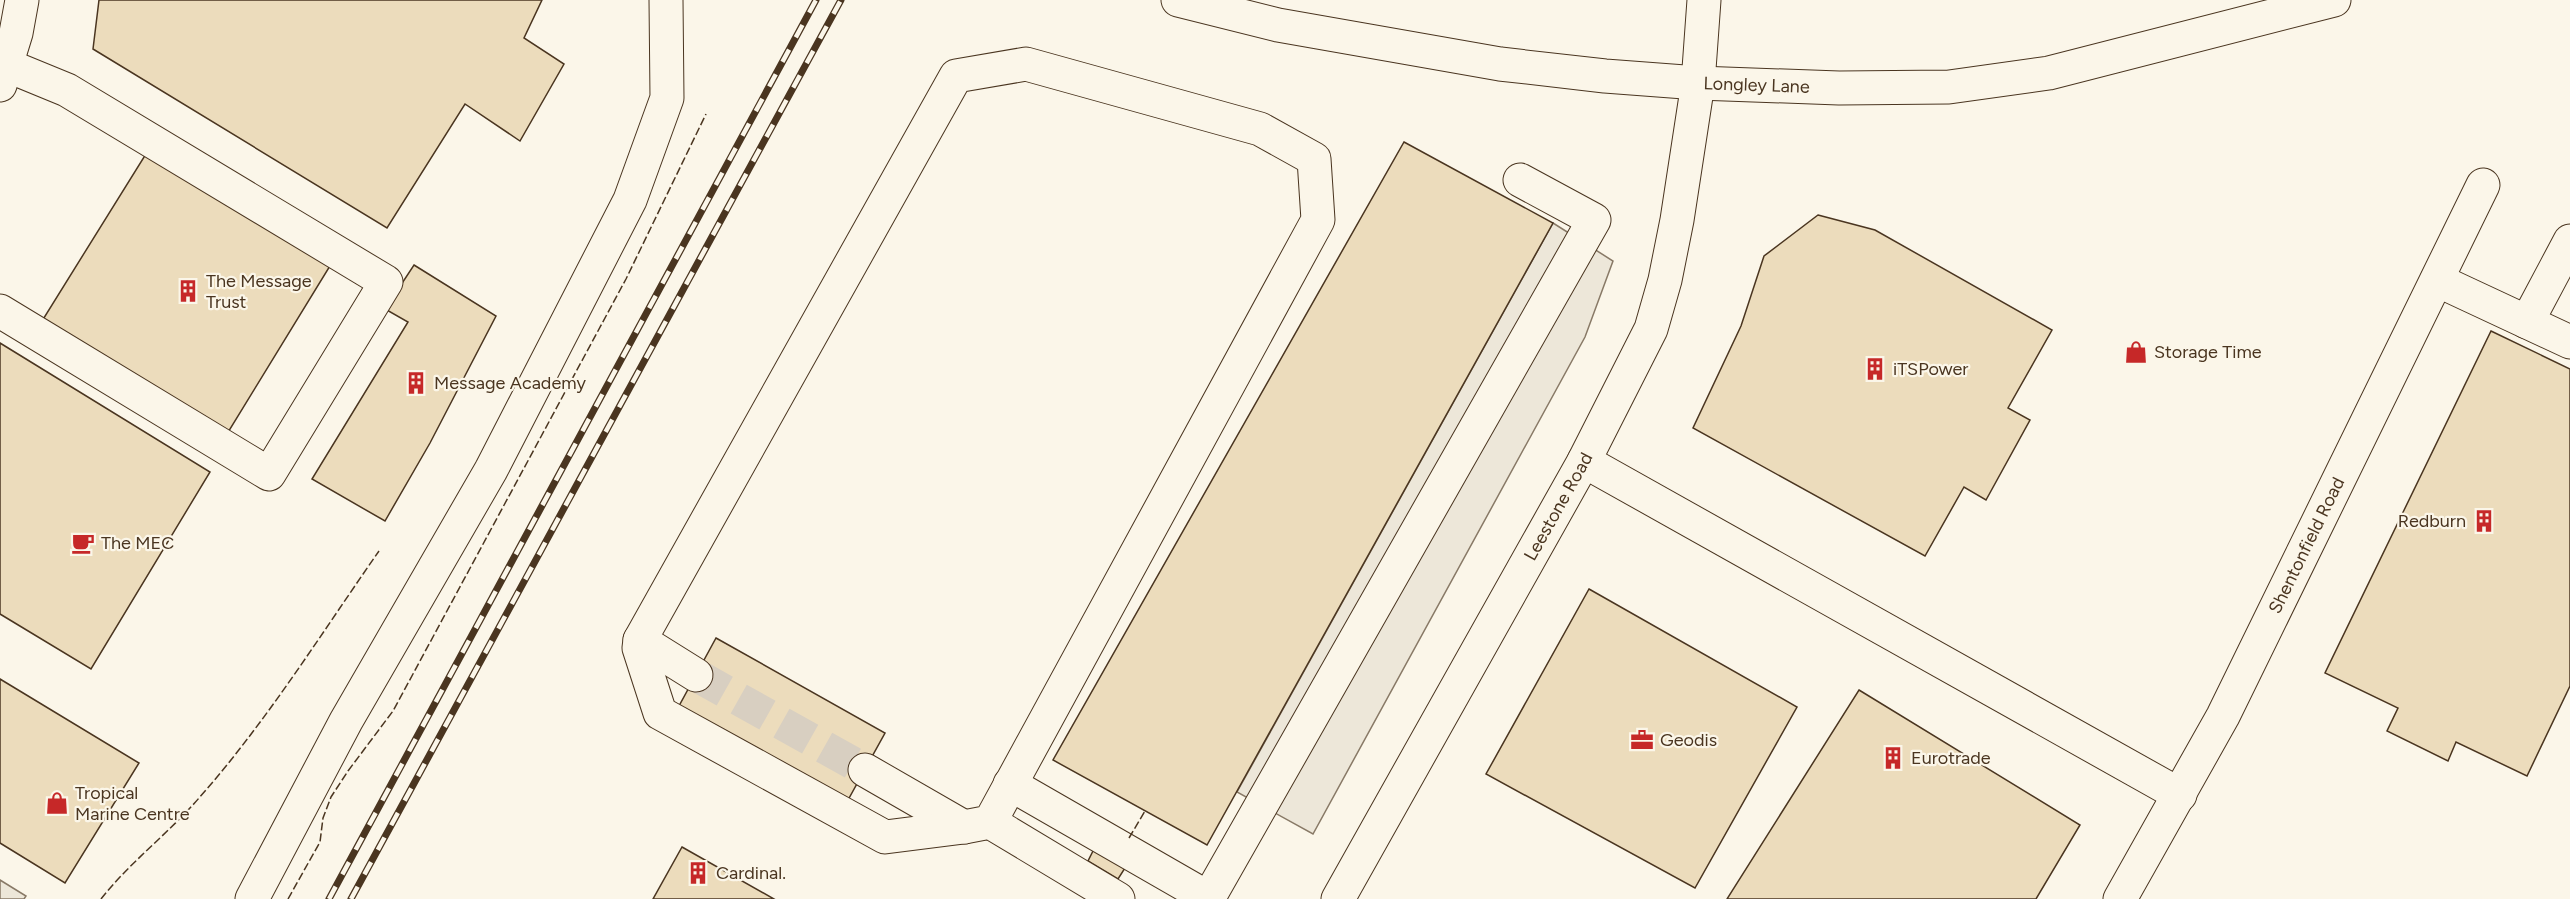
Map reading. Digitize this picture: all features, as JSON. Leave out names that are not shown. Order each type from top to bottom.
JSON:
[{"type":"street","points":[[0,311],[269,474],[386,282],[67,90],[3,74],[22,0]]},
{"type":"street","points":[[252,899],[345,722],[491,470],[630,200],[667,98],[666,0]]},
{"type":"street","name":"Longley Lane","points":[[1178,0],[1278,25],[1500,64],[1605,76],[1698,83],[1839,88],[1949,87],[2049,73],[2334,0]]},
{"type":"street","name":"Leestone Road","points":[[1338,899],[1584,461],[1651,329],[1665,280],[1677,220],[1698,83],[1704,0]]},
{"type":"street","points":[[1026,64],[1260,129],[1314,159],[1318,220],[1010,784],[977,825],[885,837],[660,713],[639,648],[640,640],[956,76],[1026,64]]},
{"type":"street","points":[[1010,784],[1209,899],[1594,220],[1520,180]]},
{"type":"street","name":"Shentonfield Road","points":[[2120,899],[2223,717],[2483,186]]},
{"type":"street","points":[[2527,322],[2570,241]]},
{"type":"street","points":[[2437,280],[2570,342]]},
{"type":"street","points":[[1584,461],[2180,795]]},
{"type":"street","points":[[640,640],[696,675]]},
{"type":"street","points":[[865,770],[977,825],[1118,899]]},
{"type":"shaded area","points":[[1553,223],[1613,261],[1585,337],[1313,834],[1237,792]]},
{"type":"shaded area","points":[[0,880],[26,896],[24,899],[0,899]]},
{"type":"building","points":[[99,0],[542,0],[524,38],[564,64],[520,141],[465,104],[387,228],[93,49]]},
{"type":"building","points":[[1404,142],[1553,223],[1207,845],[1053,760]]},
{"type":"building","name":"The Message Trust","points":[[149,149],[333,261],[227,434],[42,321]]},
{"type":"building","name":"iTSPower","points":[[1818,215],[1875,230],[2052,330],[2008,408],[2030,420],[1986,500],[1964,487],[1925,556],[1693,428],[1741,326],[1764,256]]},
{"type":"building","name":"Message Academy","points":[[414,265],[496,316],[430,443],[385,521],[312,479],[408,322],[385,309]]},
{"type":"building","name":"Redburn","points":[[2491,331],[2570,369],[2570,686],[2527,776],[2456,742],[2448,761],[2387,731],[2398,708],[2325,673]]},
{"type":"building","name":"The MEC","points":[[0,343],[210,472],[91,669],[0,614]]},
{"type":"building","name":"Geodis","points":[[1589,589],[1797,707],[1695,888],[1486,774]]},
{"type":"building","points":[[716,638],[885,733],[848,800],[679,706]]},
{"type":"building","name":"Tropical Marine Centre","points":[[0,679],[139,763],[65,883],[0,843]]},
{"type":"building","name":"Eurotrade","points":[[1859,690],[2080,825],[2036,899],[1727,899]]},
{"type":"building","name":"Cardinal.","points":[[682,847],[774,899],[653,899]]},
{"type":"building","points":[[1094,849],[1125,868],[1118,879],[1088,861]]},
{"type":"tunnel","points":[[696,675],[865,770]]},
{"type":"railway","points":[[329,899],[816,0]]},
{"type":"railway","points":[[351,899],[841,0]]},
{"type":"fence","points":[[288,899],[320,842],[323,818],[331,797],[393,711],[626,279],[706,114]]},
{"type":"fence","points":[[101,899],[187,811],[248,739],[379,551]]},
{"type":"fence","points":[[1129,838],[1145,811]]},
{"type":"place","name":"The Message Trust","points":[[188,291]]},
{"type":"place","name":"Storage Time","points":[[2136,352]]},
{"type":"place","name":"iTSPower","points":[[1875,369]]},
{"type":"place","name":"Message Academy","points":[[416,383]]},
{"type":"place","name":"Redburn","points":[[2484,521]]},
{"type":"place","name":"The MEC","points":[[83,543]]},
{"type":"place","name":"Geodis","points":[[1642,740]]},
{"type":"place","name":"Eurotrade","points":[[1893,758]]},
{"type":"place","name":"Tropical Marine Centre","points":[[57,803]]},
{"type":"place","name":"Cardinal.","points":[[698,873]]}]
